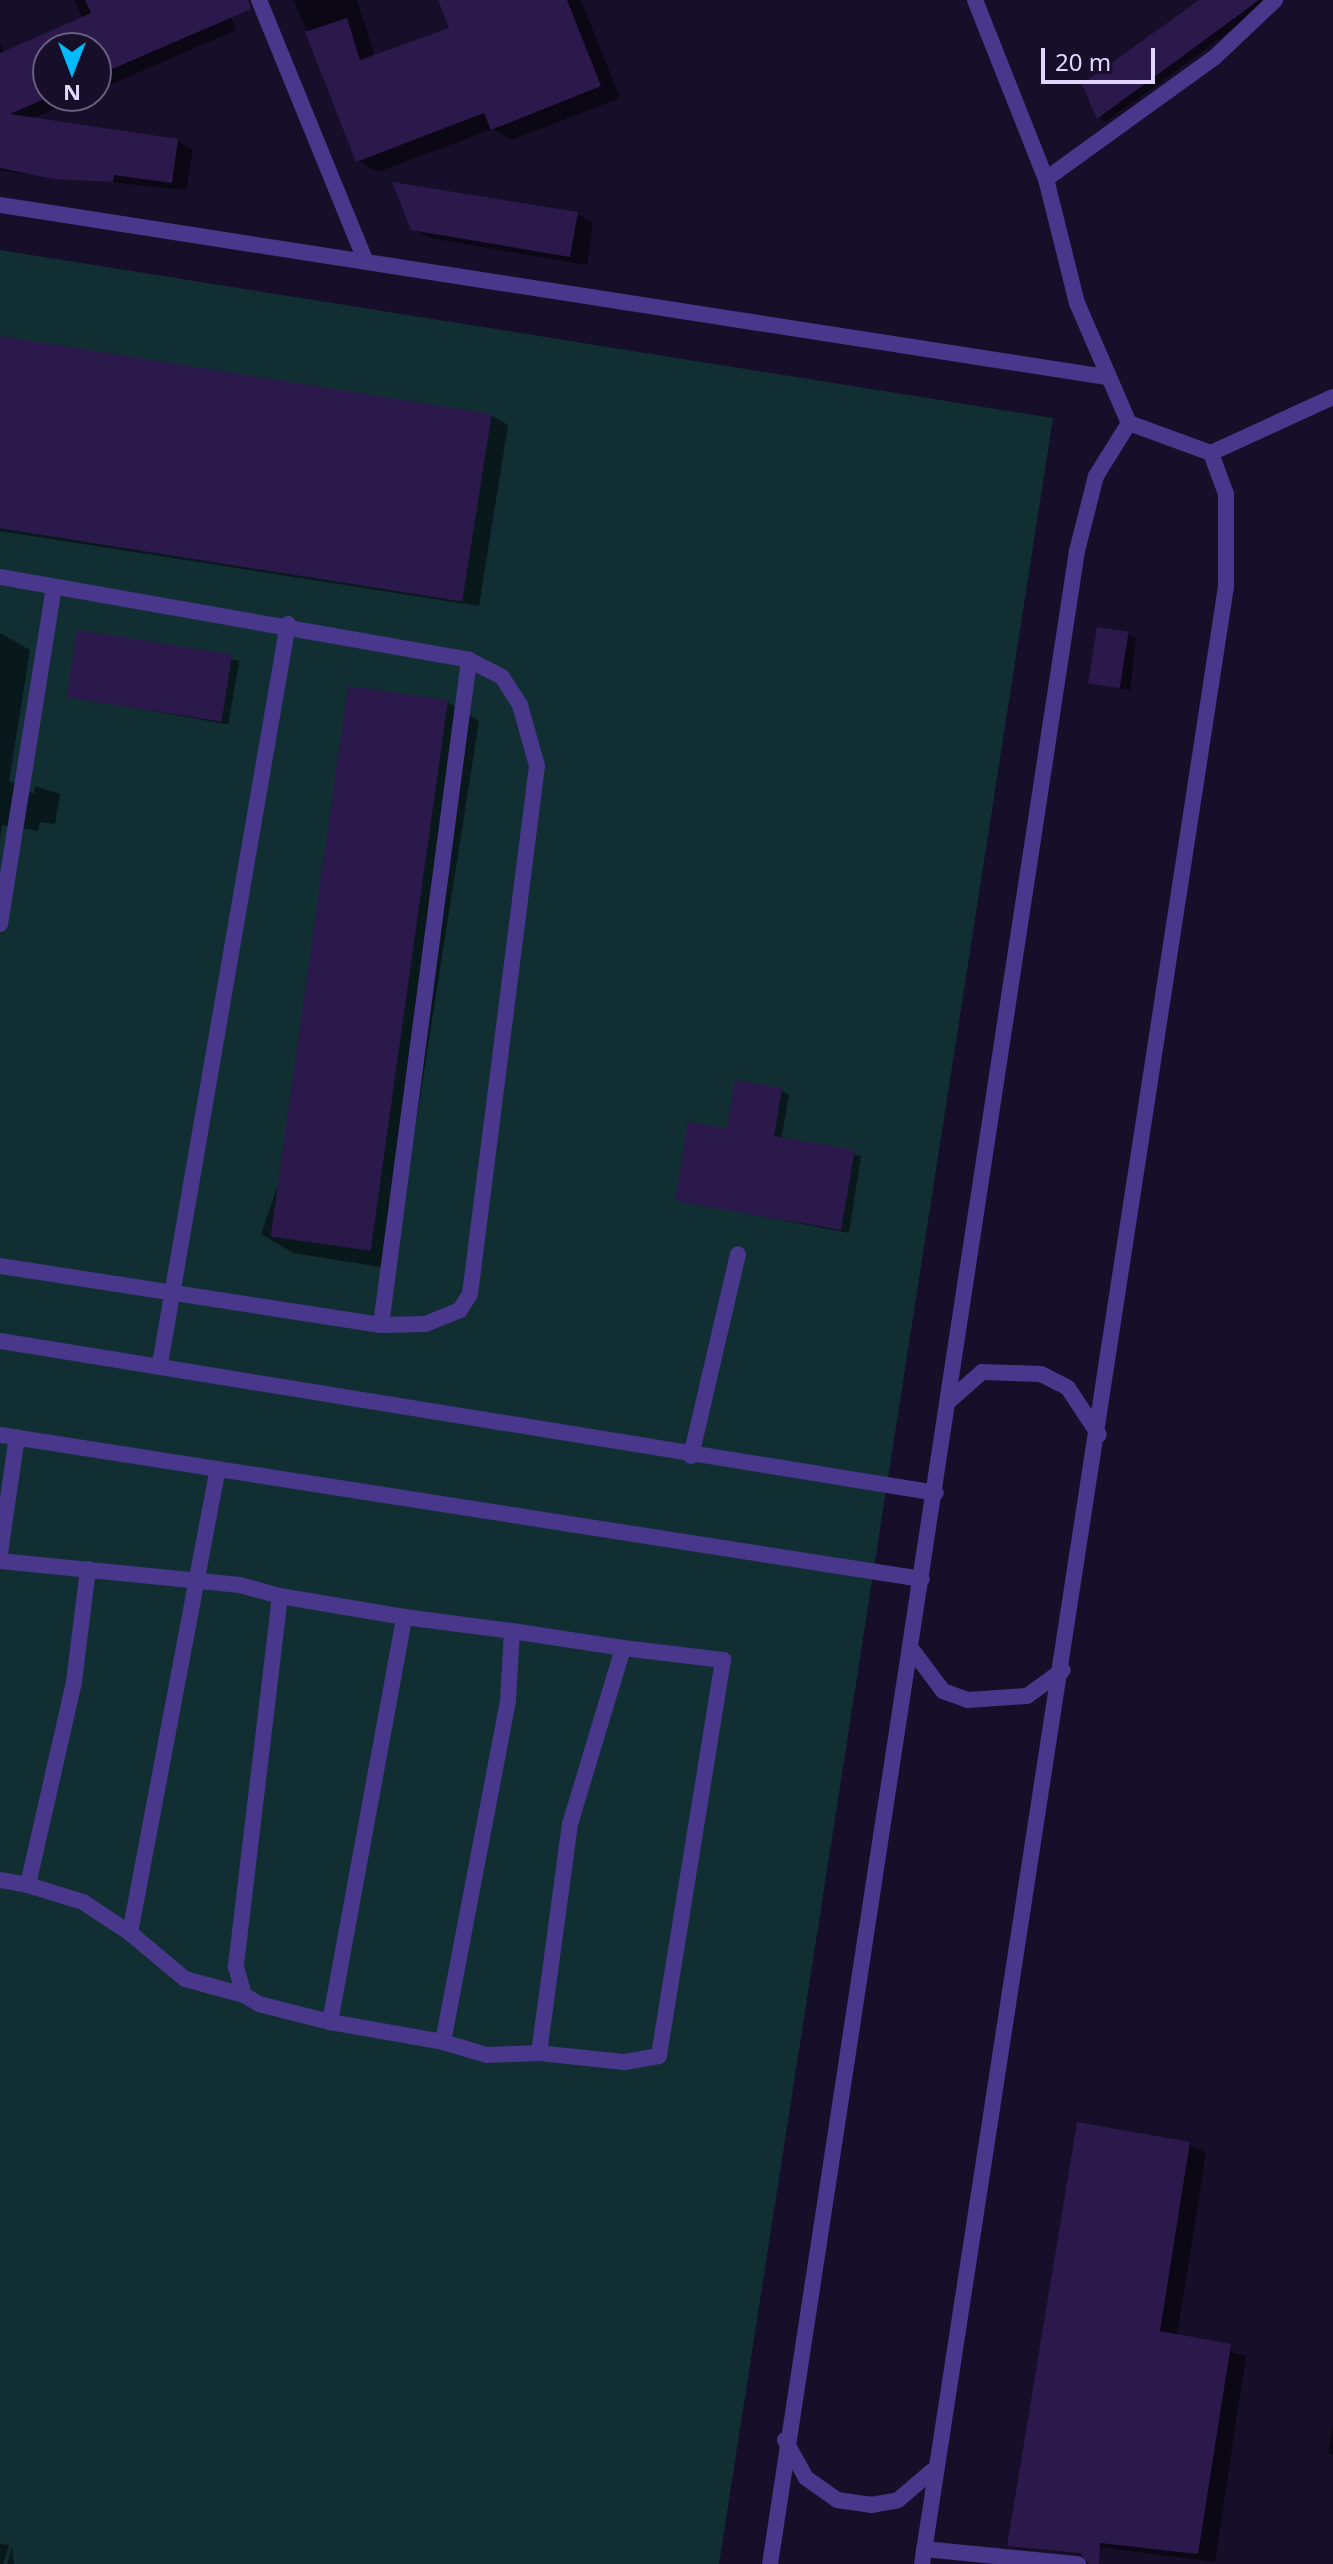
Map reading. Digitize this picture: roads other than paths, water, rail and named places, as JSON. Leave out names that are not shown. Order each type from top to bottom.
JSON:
[{"type":"lane","points":[[259,0],[365,260]]},
{"type":"lane","points":[[975,0],[1046,179],[1077,303],[1106,377],[1129,423],[1211,453],[1333,397]]},
{"type":"lane","points":[[1046,179],[1215,57],[1275,0]]},
{"type":"lane","points":[[0,205],[1106,377]]},
{"type":"lane","points":[[770,2564],[785,2440],[912,1649],[1077,551],[1096,476],[1129,423]]},
{"type":"lane","points":[[1078,2564],[923,2556],[932,2471],[1063,1670],[1226,586],[1226,494],[1211,453]]},
{"type":"lane","points":[[0,577],[288,624],[469,660],[502,677],[533,732],[537,804],[470,1294],[445,1320],[381,1325],[0,1266]]},
{"type":"lane","points":[[0,924],[54,587]]},
{"type":"lane","points":[[160,1364],[288,624]]},
{"type":"lane","points":[[381,1325],[469,660]]},
{"type":"lane","points":[[691,1456],[738,1254]]},
{"type":"lane","points":[[0,1341],[160,1364],[691,1456],[936,1493]]},
{"type":"lane","points":[[949,1401],[982,1372],[1041,1374],[1068,1388],[1099,1437]]},
{"type":"lane","points":[[0,1553],[8,1436],[922,1579]]},
{"type":"lane","points":[[130,1933],[218,1469]]},
{"type":"lane","points":[[0,1561],[198,1581],[404,1617],[723,1660],[665,2041],[659,2056],[644,2061],[539,2053],[487,2055],[443,2042],[330,2022],[185,1979],[130,1933],[83,1902],[0,1880]]},
{"type":"lane","points":[[28,1885],[74,1682],[88,1569]]},
{"type":"lane","points":[[244,1995],[236,1967],[280,1596]]},
{"type":"lane","points":[[330,2022],[404,1617]]},
{"type":"lane","points":[[443,2042],[508,1701],[512,1631]]},
{"type":"lane","points":[[539,2053],[570,1824],[623,1648]]},
{"type":"lane","points":[[912,1649],[943,1691],[968,1700],[1027,1696],[1063,1670]]},
{"type":"lane","points":[[785,2440],[806,2478],[837,2500],[871,2505],[898,2500],[932,2471]]}]
